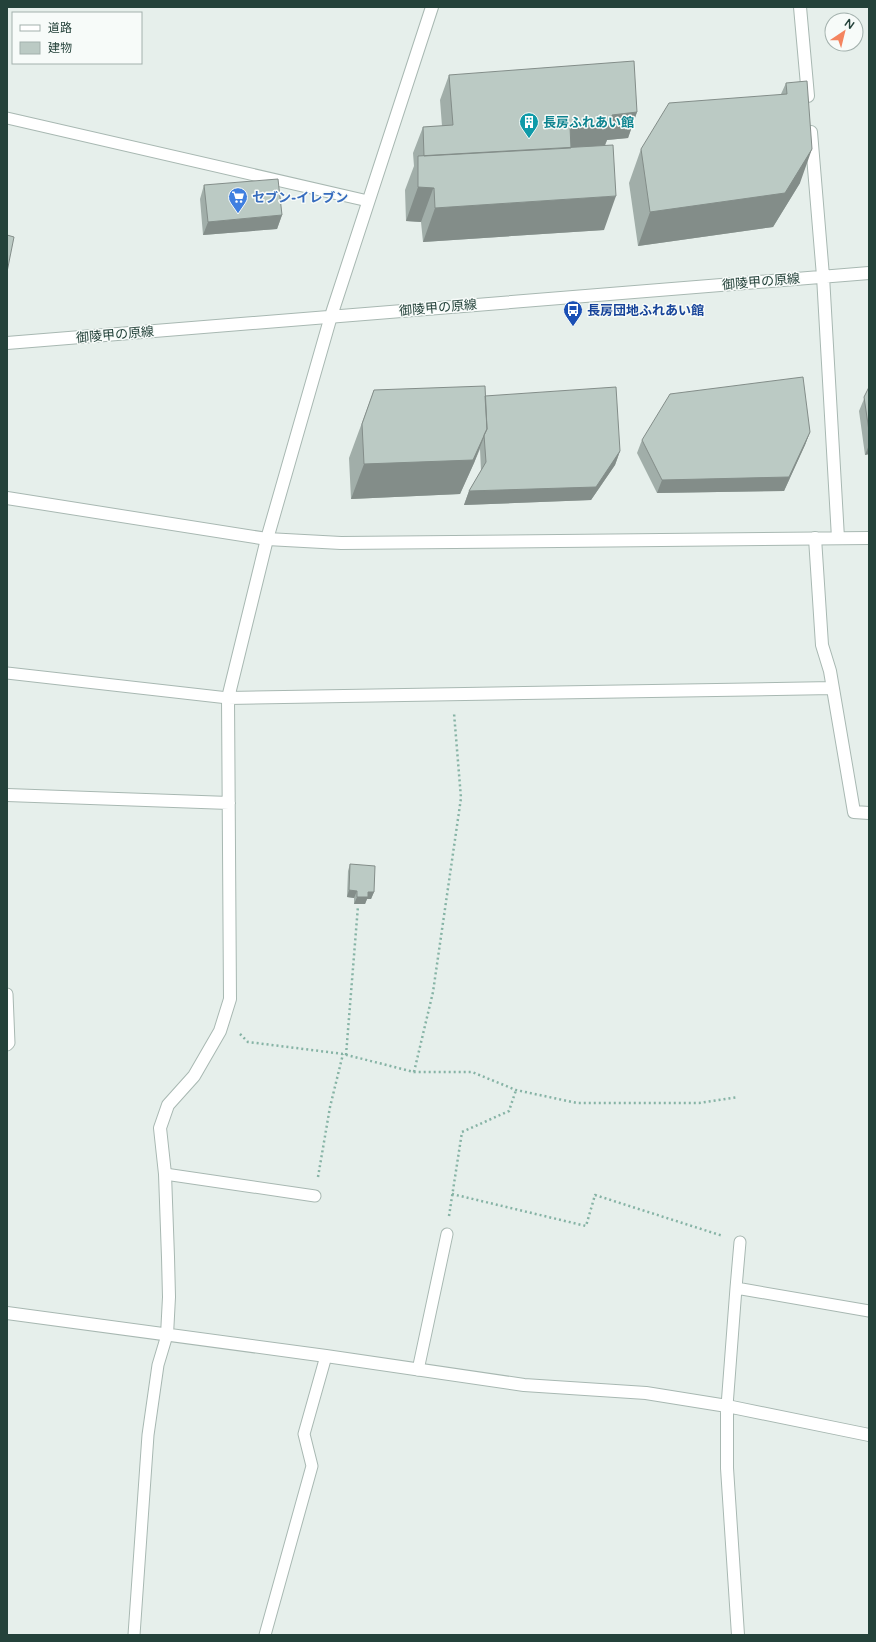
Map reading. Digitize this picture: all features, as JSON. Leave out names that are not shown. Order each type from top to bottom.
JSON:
[{"type":"street","points":[[167,1335],[168,1263],[165,1174],[160,1128],[168,1105],[194,1076],[220,1031],[230,999],[228,698],[267,539],[331,316],[432,7]]},
{"type":"street","points":[[800,7],[824,276],[838,538]]},
{"type":"street","name":"御陵甲の原線","points":[[7,343],[869,272]]},
{"type":"street","points":[[7,498],[267,539],[341,543],[869,538]]},
{"type":"street","points":[[816,538],[822,645],[830,671],[854,812],[869,813]]},
{"type":"street","points":[[228,698],[833,688]]},
{"type":"street","points":[[7,796],[229,803]]},
{"type":"street","points":[[7,1313],[326,1356],[524,1385],[646,1392],[727,1406],[869,1434]]},
{"type":"street","points":[[727,1406],[727,1468],[738,1635]]},
{"type":"lane","points":[[7,118],[368,201]]},
{"type":"lane","points":[[7,673],[228,698]]},
{"type":"lane","points":[[7,994],[9,1043],[7,1045]]},
{"type":"lane","points":[[165,1174],[315,1196]]},
{"type":"lane","points":[[418,1370],[447,1234]]},
{"type":"lane","points":[[727,1406],[740,1242]]},
{"type":"lane","points":[[736,1288],[869,1311]]},
{"type":"lane","points":[[134,1635],[148,1435],[158,1365],[167,1335]]},
{"type":"lane","points":[[265,1635],[312,1466],[304,1434],[326,1356]]},
{"type":"path","points":[[414,1072],[434,992],[461,798],[452,695]]},
{"type":"path","points":[[315,1196],[330,1107],[345,1055],[358,906]]},
{"type":"path","points":[[230,999],[236,1006],[235,1029],[248,1042],[345,1055],[414,1072],[472,1072],[516,1090],[577,1103],[700,1103],[738,1097]]},
{"type":"path","points":[[447,1234],[462,1132],[510,1111],[516,1090]]},
{"type":"path","points":[[452,1194],[586,1226],[594,1195],[740,1242]]},
{"type":"building","points":[[634,61],[637,112],[612,115],[613,124],[570,127],[571,148],[424,156],[423,127],[453,125],[449,75]]},
{"type":"building","points":[[807,81],[812,149],[785,193],[650,212],[641,149],[669,103],[787,94],[786,83]]},
{"type":"building","points":[[613,145],[616,196],[435,208],[434,188],[418,187],[418,156]]},
{"type":"building","points":[[278,179],[282,215],[208,222],[204,185]]},
{"type":"building","points":[[7,235],[14,237],[7,272]]},
{"type":"building","points":[[803,377],[810,432],[789,477],[662,480],[642,440],[670,394]]},
{"type":"building","points":[[485,386],[487,429],[473,460],[364,464],[362,424],[374,390]]},
{"type":"building","points":[[616,387],[620,451],[596,487],[469,491],[486,462],[484,435],[487,429],[485,396]]},
{"type":"building","points":[[869,387],[869,431],[864,397]]},
{"type":"building","points":[[350,864],[375,866],[374,892],[368,892],[368,897],[357,897],[357,891],[349,890]]},
{"type":"place","name":"長房ふれあい館","points":[[529,139]]},
{"type":"place","name":"セブン-イレブン","points":[[238,214]]},
{"type":"place","name":"長房団地ふれあい館","points":[[573,327]]}]
